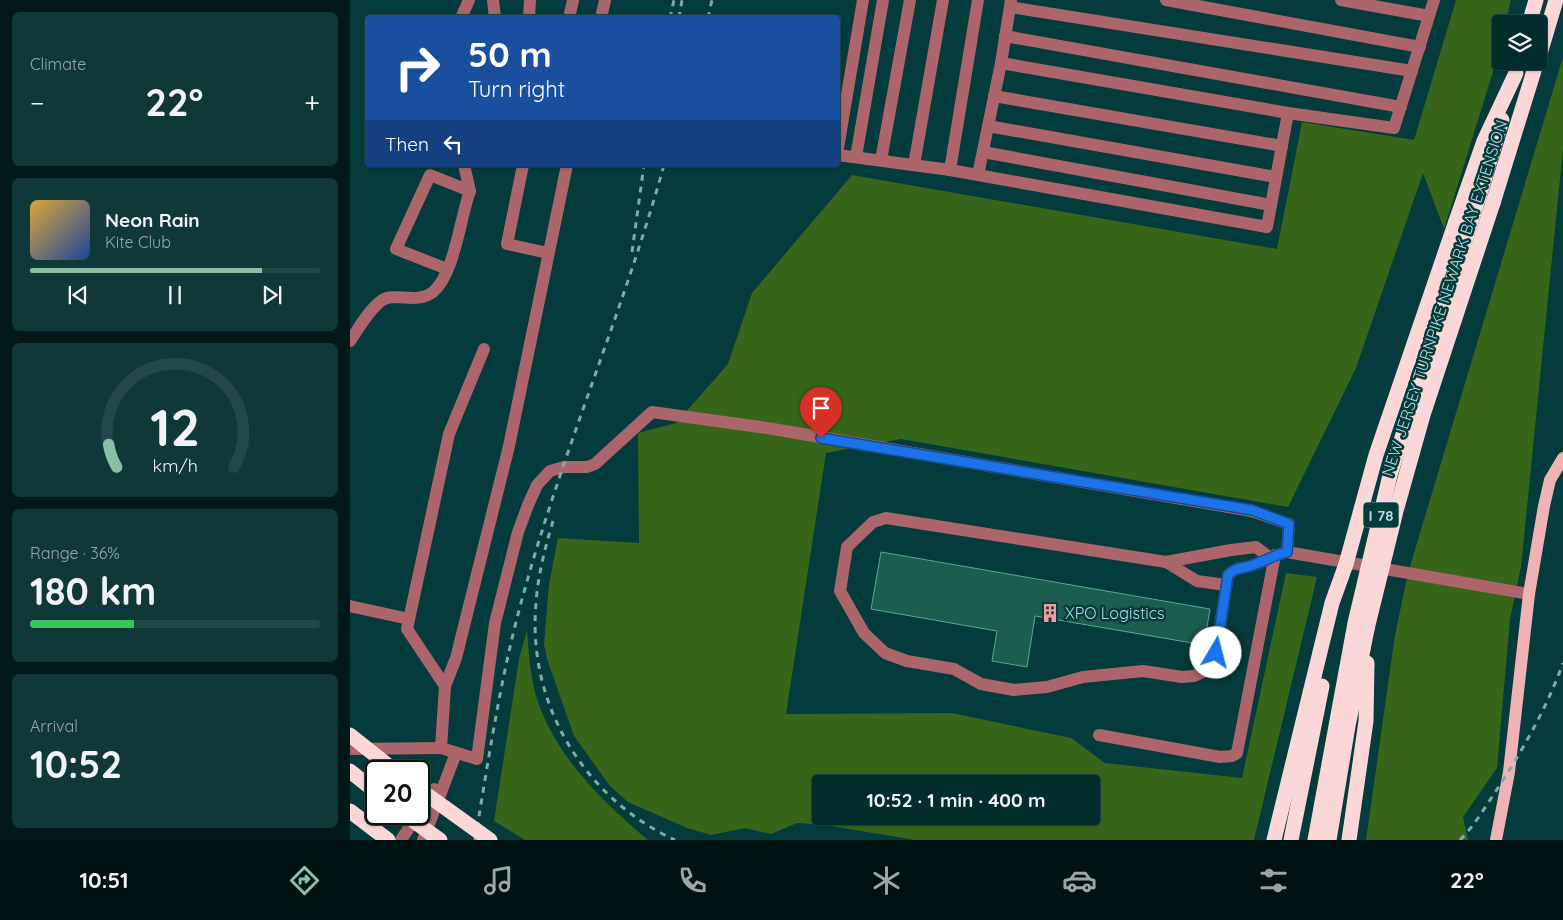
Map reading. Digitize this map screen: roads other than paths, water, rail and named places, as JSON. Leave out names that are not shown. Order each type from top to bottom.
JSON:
[{"type":"highway","points":[[1532,15],[1536,0]]},
{"type":"highway","points":[[1547,30],[1556,0]]},
{"type":"highway","points":[[1291,840],[1346,564],[1374,461],[1484,141],[1517,70]]},
{"type":"highway","name":"NEW JERSEY TURNPIKE NEWARK BAY EXTENSION","points":[[1329,840],[1348,726],[1367,629],[1393,520],[1486,200],[1517,70]]},
{"type":"highway","name":"NEW JERSEY TURNPIKE NEWARK BAY EXTENSION","points":[[1315,840],[1354,623],[1390,475],[1534,70]]},
{"type":"highway","points":[[1274,840],[1332,603],[1346,564]]},
{"type":"highway","points":[[1349,840],[1366,721],[1367,629]]},
{"type":"highway","points":[[350,735],[381,760]]},
{"type":"highway","points":[[350,772],[365,784]]},
{"type":"highway","points":[[430,797],[490,840]]},
{"type":"highway","points":[[350,811],[388,840]]},
{"type":"highway","points":[[419,825],[440,840]]},
{"type":"main road","points":[[1496,840],[1509,772],[1529,594],[1544,506],[1550,480],[1563,458]]},
{"type":"main road","points":[[1550,480],[1563,466]]},
{"type":"lane","points":[[462,15],[469,0]]},
{"type":"lane","points":[[493,0],[495,15]]},
{"type":"lane","points":[[529,15],[530,0]]},
{"type":"lane","points":[[570,15],[573,0]]},
{"type":"lane","points":[[602,15],[605,0]]},
{"type":"lane","points":[[840,136],[863,0]]},
{"type":"lane","points":[[856,157],[883,0]]},
{"type":"lane","points":[[881,160],[910,0]]},
{"type":"lane","points":[[914,165],[943,0]]},
{"type":"lane","points":[[950,170],[978,0]]},
{"type":"lane","points":[[1166,0],[1420,47]]},
{"type":"lane","points":[[1340,0],[1429,16]]},
{"type":"lane","points":[[1001,63],[1288,113],[1394,128],[1434,0]]},
{"type":"lane","points":[[978,175],[1011,3],[1412,72]]},
{"type":"lane","points":[[1005,36],[1401,107]]},
{"type":"lane","points":[[994,96],[1282,146]]},
{"type":"lane","points":[[840,155],[950,170],[1267,227],[1288,113]]},
{"type":"lane","points":[[988,126],[1276,177]]},
{"type":"lane","points":[[983,152],[1271,205]]},
{"type":"lane","points":[[350,341],[364,320],[382,300],[393,298],[416,299],[432,292],[447,269],[470,191],[464,167]]},
{"type":"lane","points":[[523,167],[507,244],[548,253]]},
{"type":"lane","points":[[441,748],[445,686],[456,658],[509,446],[567,167]]},
{"type":"lane","points":[[447,269],[396,249],[430,175],[470,191]]},
{"type":"lane","points":[[445,686],[407,629],[449,434],[484,349]]},
{"type":"lane","points":[[350,748],[441,748],[477,759],[495,623],[518,532],[537,486],[545,474],[557,468],[587,467],[595,464],[652,412],[767,428],[1252,510],[1289,524],[1277,555],[1237,753],[1232,756],[1220,757],[1099,735]]},
{"type":"lane","points":[[1277,555],[1252,566],[1236,568],[1228,575],[1216,653],[1205,671],[1194,676],[1182,677],[1143,671],[1083,677],[1047,687],[1014,690],[981,684],[954,669],[907,661],[885,653],[864,633],[840,592],[847,547],[873,522],[886,518],[1166,562],[1206,554],[1256,548],[1277,555],[1529,594]]},
{"type":"lane","points":[[1166,562],[1197,581],[1226,585]]},
{"type":"lane","points":[[350,606],[409,619]]},
{"type":"lane","points":[[430,794],[456,752]]},
{"type":"lane","points":[[423,840],[456,752]]},
{"type":"lane","points":[[402,840],[411,825]]},
{"type":"railway","points":[[671,15],[674,0]]},
{"type":"railway","points":[[680,15],[682,0]]},
{"type":"railway","points":[[709,15],[712,0]]},
{"type":"railway","points":[[632,252],[644,167]]},
{"type":"railway","points":[[475,840],[502,684],[524,592],[557,484],[631,272],[663,167]]},
{"type":"railway","points":[[553,521],[538,582],[536,603],[536,640],[541,677],[552,711],[568,744],[589,773],[614,799],[643,822],[675,840]]},
{"type":"railway","points":[[1460,840],[1481,814],[1522,749],[1549,698],[1563,663]]},
{"type":"place","name":"XPO Logistics","points":[[1050,613]]}]
